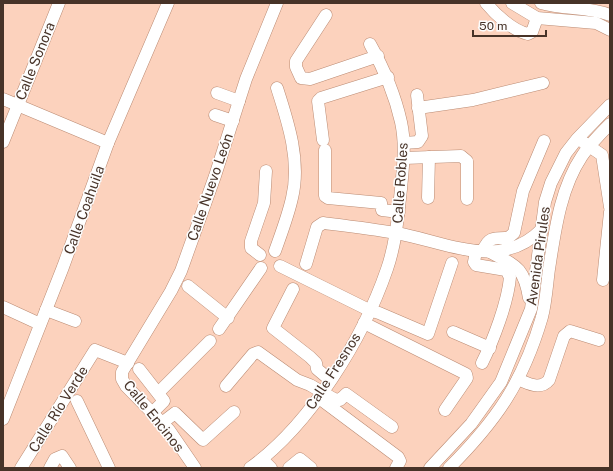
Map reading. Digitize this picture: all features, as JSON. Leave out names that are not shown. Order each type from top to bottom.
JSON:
[{"type":"street","name":"Calle Sonora","points":[[3,142],[59,3]]},
{"type":"street","name":"Calle Coahuila","points":[[3,419],[46,310],[108,143],[168,3]]},
{"type":"street","points":[[486,3],[498,16],[522,33],[528,34],[532,32],[537,18]]},
{"type":"street","points":[[512,3],[537,18],[596,23],[610,30]]},
{"type":"street","points":[[541,3],[568,9],[588,8],[610,15]]},
{"type":"street","name":"Calle Nuevo León","points":[[128,363],[171,291],[181,271],[274,4]]},
{"type":"street","points":[[326,15],[296,61],[296,67],[301,78],[310,79],[378,56]]},
{"type":"street","name":"Calle Robles","points":[[370,44],[378,56],[388,77],[402,123],[404,158],[396,233],[483,252],[519,270],[526,279],[531,309]]},
{"type":"street","points":[[388,77],[321,98],[318,102],[324,145],[325,196],[328,198],[381,203],[382,210],[398,212]]},
{"type":"street","points":[[418,108],[473,100],[542,83]]},
{"type":"street","points":[[276,251],[292,197],[295,165],[290,130],[277,88]]},
{"type":"street","points":[[217,93],[239,101]]},
{"type":"street","points":[[404,143],[418,142],[422,136],[417,95]]},
{"type":"street","points":[[3,99],[108,143]]},
{"type":"street","name":"Avenida Pirules","points":[[430,468],[471,424],[501,382],[531,309],[545,202],[551,183],[566,153],[577,139],[610,105]]},
{"type":"street","points":[[215,115],[233,121]]},
{"type":"street","name":"Avenida Pirules","points":[[449,468],[475,442],[503,406],[527,361],[542,315],[560,207],[574,171],[589,146],[610,124]]},
{"type":"street","points":[[577,139],[602,155],[610,207]]},
{"type":"street","points":[[482,363],[490,348],[508,291],[510,277],[506,270],[476,265],[474,262],[483,252],[488,240],[493,238],[508,238],[514,233],[523,191],[544,141]]},
{"type":"street","points":[[404,158],[461,156],[465,158],[467,161],[467,199]]},
{"type":"street","points":[[428,198],[429,157]]},
{"type":"street","points":[[260,256],[251,248],[251,241],[264,203],[266,171]]},
{"type":"street","points":[[603,280],[610,212]]},
{"type":"street","points":[[306,264],[317,227],[323,222],[396,233]]},
{"type":"street","name":"Calle Robles","points":[[483,252],[518,247],[531,240],[542,229]]},
{"type":"street","name":"Calle Fresnos","points":[[250,468],[266,464],[320,395],[356,341],[387,269],[396,233]]},
{"type":"street","points":[[267,250],[276,251],[281,258],[280,266],[273,272],[269,272],[261,268],[259,264],[260,256],[267,250]]},
{"type":"street","points":[[280,266],[369,310],[379,312],[428,334],[452,263]]},
{"type":"street","points":[[219,329],[261,268]]},
{"type":"street","points":[[188,286],[228,318]]},
{"type":"street","points":[[293,289],[272,328],[310,357],[316,363],[317,369],[330,380]]},
{"type":"street","points":[[3,307],[40,324]]},
{"type":"street","points":[[46,310],[75,321]]},
{"type":"street","points":[[364,323],[466,374],[467,378],[445,410]]},
{"type":"street","points":[[518,379],[540,386],[545,384],[549,380],[564,336],[570,331],[599,340]]},
{"type":"street","points":[[453,332],[490,348]]},
{"type":"street","points":[[159,392],[210,341]]},
{"type":"street","name":"Calle Río Verde","points":[[21,468],[94,350],[128,363]]},
{"type":"street","points":[[226,386],[256,352],[297,380],[310,385],[320,395],[398,457],[400,461],[396,468]]},
{"type":"street","name":"Calle Encinos","points":[[128,363],[122,372],[124,382],[162,423],[195,468]]},
{"type":"street","points":[[139,369],[159,392],[164,401],[152,413]]},
{"type":"street","points":[[320,395],[334,400],[340,400],[346,394],[392,427]]},
{"type":"street","points":[[77,401],[109,468]]},
{"type":"street","points":[[162,423],[176,413],[203,440],[234,412]]},
{"type":"street","points":[[50,468],[55,459],[62,456],[70,468]]},
{"type":"street","points":[[289,468],[300,459],[312,468]]}]
